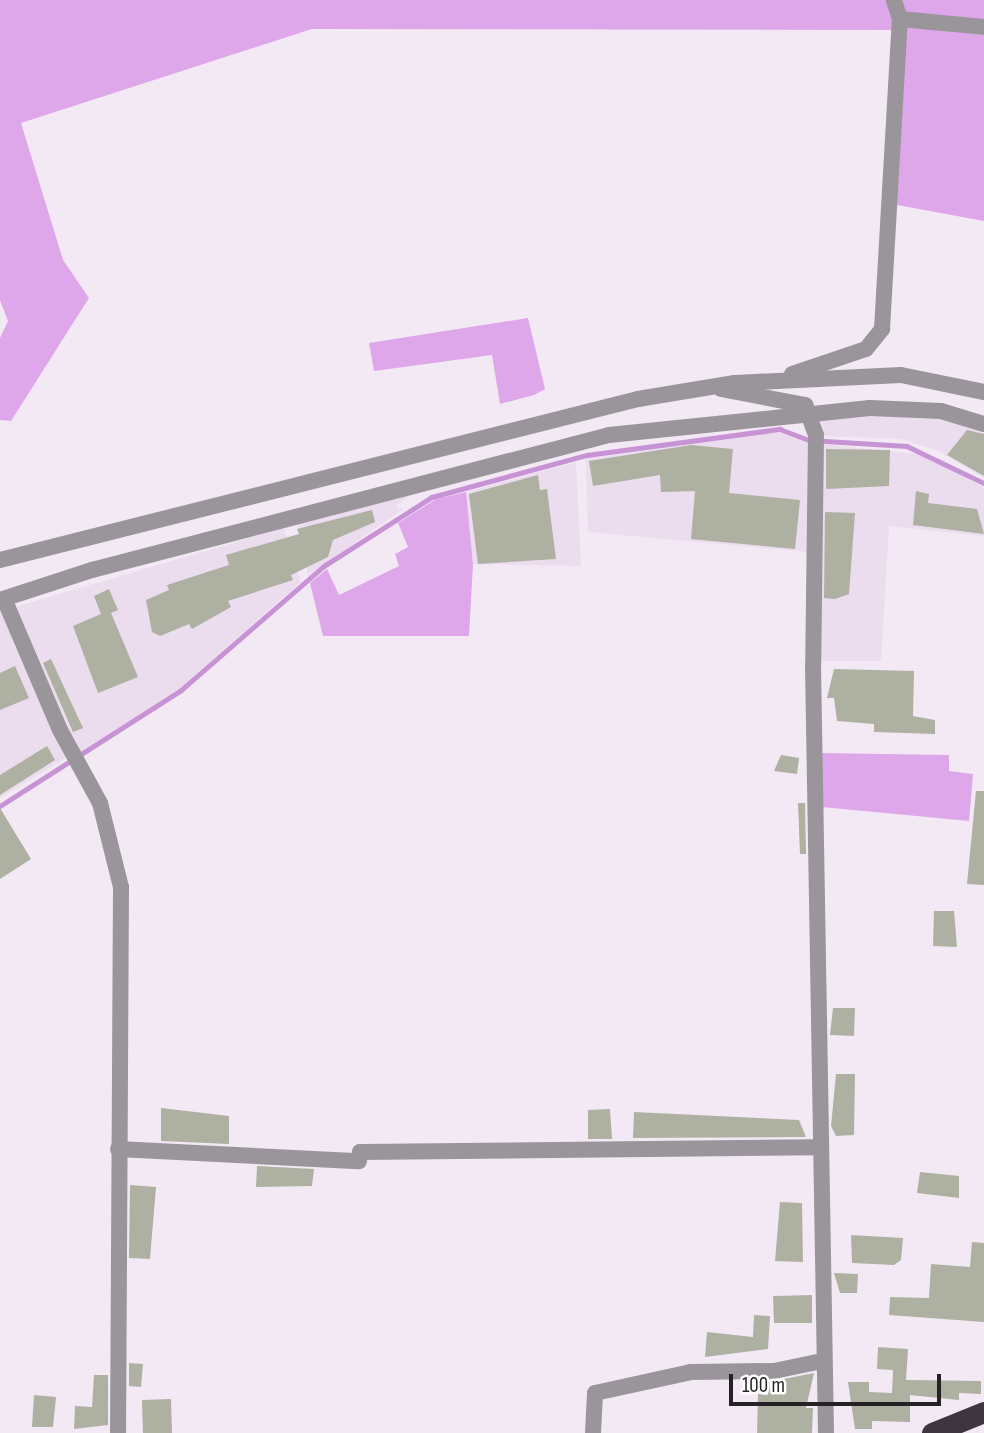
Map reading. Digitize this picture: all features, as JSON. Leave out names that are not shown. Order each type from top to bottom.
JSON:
[{"type":"highway","points":[[932,1433],[984,1412]]},
{"type":"street","points":[[778,382],[866,349],[882,329],[900,19],[894,0]]},
{"type":"street","points":[[900,19],[984,27]]},
{"type":"street","points":[[0,560],[576,412],[778,382],[901,374],[984,391]]},
{"type":"street","points":[[721,389],[805,405],[812,412],[817,441],[813,665],[822,1361],[826,1433]]},
{"type":"street","points":[[118,1433],[121,887],[100,803],[76,760],[3,601],[92,570],[609,435],[812,412],[908,408],[984,424]]},
{"type":"street","points":[[118,1149],[359,1161],[360,1152],[821,1147]]},
{"type":"street","points":[[593,1433],[595,1393],[666,1375],[774,1371],[822,1361]]},
{"type":"shaded area","points":[[0,0],[984,0],[984,221],[897,205],[894,30],[312,29],[21,123],[63,260],[89,298],[11,421],[0,420],[0,338],[8,321],[0,300]]},
{"type":"shaded area","points":[[528,318],[545,389],[534,395],[500,404],[492,355],[374,371],[369,343]]},
{"type":"shaded area","points":[[828,415],[938,417],[984,429],[984,478],[939,451],[901,439],[821,436],[821,421]]},
{"type":"shaded area","points":[[780,432],[810,444],[809,552],[588,532],[586,459]]},
{"type":"shaded area","points":[[821,444],[928,455],[984,488],[984,536],[889,526],[881,661],[818,661]]},
{"type":"shaded area","points":[[576,462],[581,566],[473,564],[466,492]]},
{"type":"shaded area","points":[[466,492],[473,564],[469,636],[323,636],[310,583],[327,569],[339,595],[399,566],[395,554],[408,547],[398,523],[436,499]]},
{"type":"shaded area","points":[[412,494],[395,506],[403,509],[308,576],[297,523]]},
{"type":"shaded area","points":[[284,528],[301,582],[180,688],[80,754],[16,614],[18,606]]},
{"type":"shaded area","points":[[0,609],[66,758],[0,798]]},
{"type":"shaded area","points":[[820,753],[949,755],[949,771],[973,774],[969,821],[822,807]]},
{"type":"building","points":[[967,430],[984,434],[984,476],[947,455]]},
{"type":"building","points":[[691,445],[733,449],[729,493],[800,500],[795,549],[691,539],[695,491],[661,492],[660,475],[593,486],[589,461]]},
{"type":"building","points":[[826,449],[890,450],[889,486],[826,489]]},
{"type":"building","points":[[538,475],[540,490],[547,489],[556,559],[478,564],[469,494]]},
{"type":"building","points":[[916,491],[929,494],[928,503],[977,509],[984,534],[913,525]]},
{"type":"building","points":[[372,510],[375,522],[333,540],[328,557],[291,575],[293,580],[228,601],[231,607],[192,629],[189,624],[160,636],[152,632],[146,600],[169,590],[167,585],[229,565],[226,555],[299,534],[297,529]]},
{"type":"building","points":[[825,512],[855,513],[849,594],[835,599],[824,598]]},
{"type":"building","points":[[109,589],[118,610],[111,613],[138,677],[98,693],[73,626],[101,614],[94,596]]},
{"type":"building","points":[[51,659],[83,728],[73,732],[43,663]]},
{"type":"building","points":[[15,666],[29,698],[0,710],[0,673]]},
{"type":"building","points":[[834,669],[914,671],[913,716],[935,720],[935,734],[874,732],[874,724],[837,721],[834,698],[827,698]]},
{"type":"building","points":[[47,746],[55,760],[0,795],[0,775]]},
{"type":"building","points":[[781,755],[799,758],[797,774],[774,771]]},
{"type":"building","points":[[976,791],[984,791],[984,885],[967,884]]},
{"type":"building","points":[[798,803],[805,803],[806,854],[800,854]]},
{"type":"building","points":[[0,808],[31,859],[0,879]]},
{"type":"building","points":[[934,911],[954,911],[957,947],[933,946]]},
{"type":"building","points":[[833,1008],[855,1008],[854,1036],[830,1035]]},
{"type":"building","points":[[836,1074],[855,1074],[854,1135],[836,1136],[831,1126]]},
{"type":"building","points":[[161,1108],[229,1116],[229,1144],[161,1141]]},
{"type":"building","points":[[610,1109],[612,1139],[588,1139],[588,1110]]},
{"type":"building","points":[[634,1112],[799,1120],[806,1137],[633,1138]]},
{"type":"building","points":[[257,1166],[314,1169],[312,1186],[256,1187]]},
{"type":"building","points":[[920,1172],[959,1176],[959,1198],[917,1193]]},
{"type":"building","points":[[130,1185],[156,1187],[150,1259],[129,1258]]},
{"type":"building","points":[[780,1202],[802,1203],[803,1262],[775,1261]]},
{"type":"building","points":[[851,1235],[903,1238],[901,1260],[894,1265],[852,1263]]},
{"type":"building","points":[[972,1242],[984,1243],[984,1322],[889,1315],[890,1297],[929,1298],[931,1264],[970,1267]]},
{"type":"building","points":[[834,1273],[858,1274],[857,1293],[840,1293]]},
{"type":"building","points":[[812,1295],[812,1323],[774,1323],[773,1296]]},
{"type":"building","points":[[754,1315],[770,1316],[768,1349],[705,1357],[707,1332],[753,1337]]},
{"type":"building","points":[[878,1347],[908,1349],[906,1380],[981,1381],[981,1394],[959,1393],[959,1400],[910,1395],[910,1422],[872,1421],[872,1429],[855,1429],[848,1382],[869,1382],[869,1392],[892,1393],[893,1370],[877,1369]]},
{"type":"building","points":[[129,1363],[143,1364],[141,1387],[129,1386]]},
{"type":"building","points":[[814,1373],[806,1408],[813,1408],[812,1433],[757,1433],[758,1394],[768,1395],[769,1382]]},
{"type":"building","points":[[94,1375],[108,1375],[108,1425],[74,1429],[75,1406],[92,1407]]},
{"type":"building","points":[[34,1395],[56,1397],[53,1427],[32,1427]]},
{"type":"building","points":[[171,1399],[172,1433],[143,1433],[142,1400]]},
{"type":"waterway","points":[[0,806],[180,691],[324,566],[432,497],[587,455],[780,429],[809,440],[907,446],[984,483]]}]
